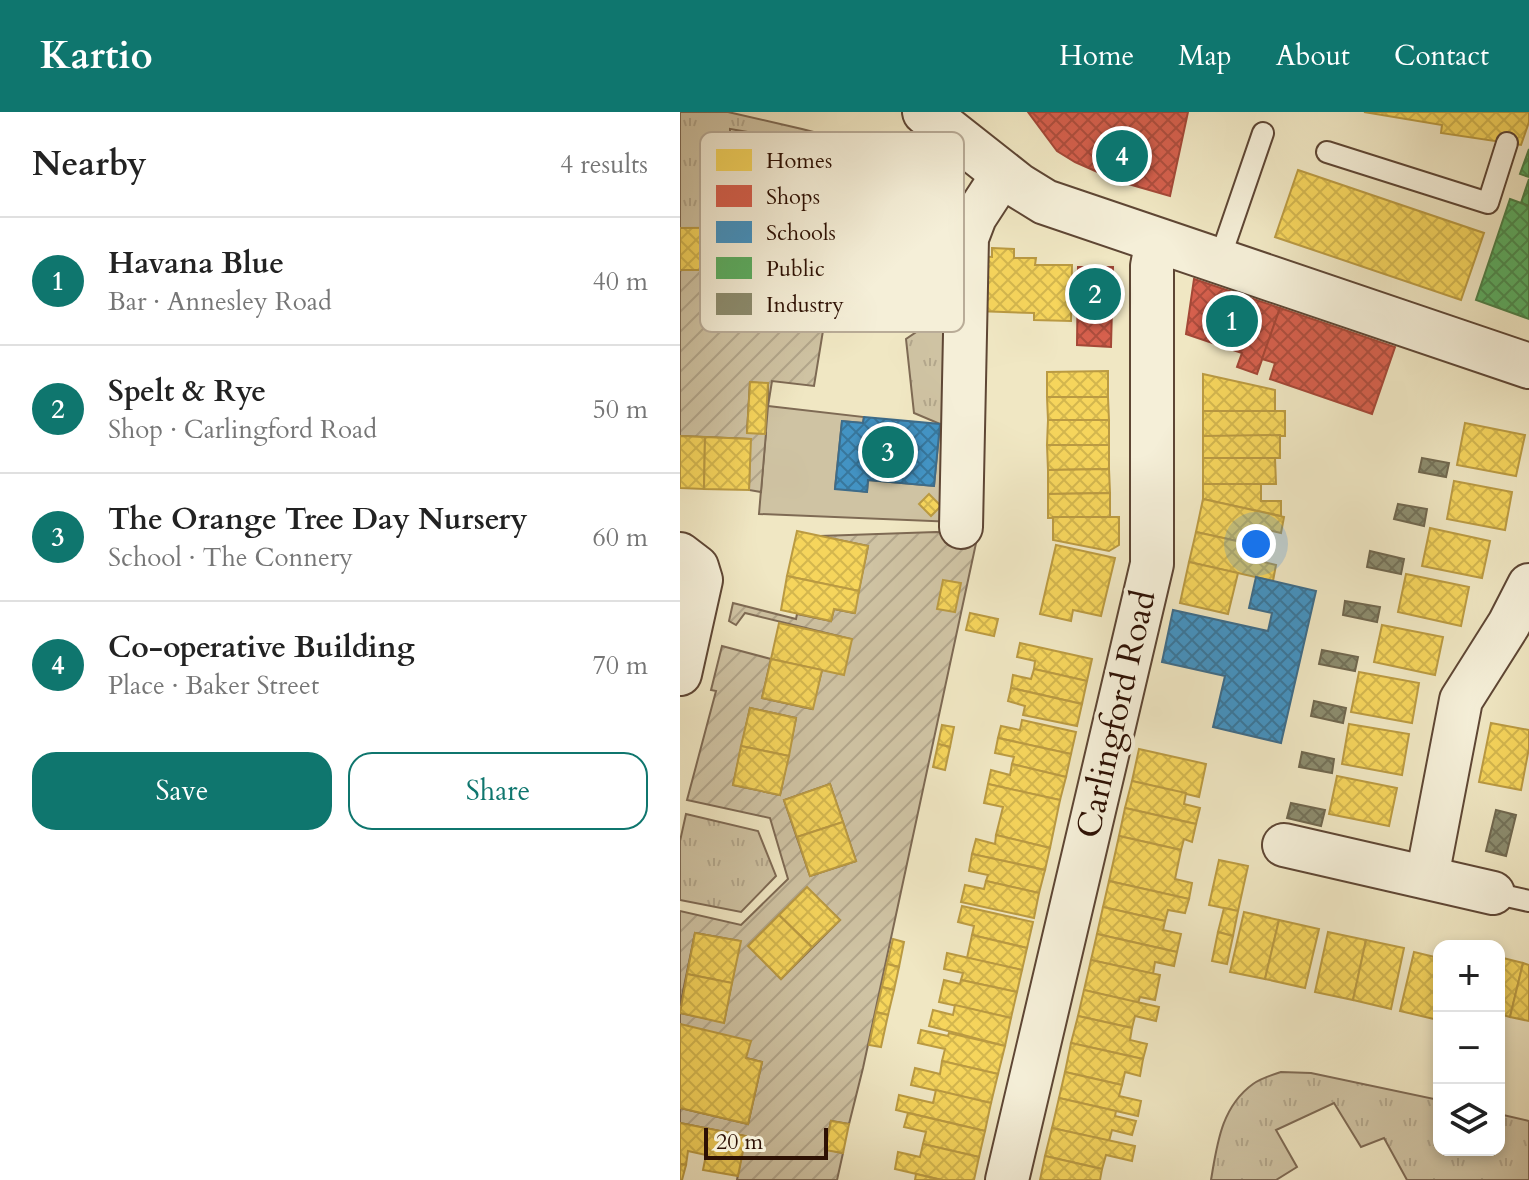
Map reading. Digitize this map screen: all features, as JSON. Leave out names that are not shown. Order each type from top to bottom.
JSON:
[{"type":"street","points":[[925,112],[950,132]]},
{"type":"street","points":[[964,143],[1045,202],[1529,366]]},
{"type":"street","points":[[961,527],[967,238],[975,217],[1003,174]]},
{"type":"street","name":"Carlingford Road","points":[[1007,1180],[1152,564],[1152,266],[1157,240]]},
{"type":"street","points":[[680,674],[701,580],[697,567],[683,556]]},
{"type":"street","points":[[1427,877],[1461,700],[1519,630],[1529,585]]},
{"type":"street","points":[[1284,845],[1511,897]]},
{"type":"lane","points":[[1219,261],[1263,133]]},
{"type":"lane","points":[[1327,152],[1488,203],[1507,143]]},
{"type":"lane","points":[[964,210],[975,217]]},
{"type":"green space","points":[[680,112],[728,112],[814,132],[730,129],[730,132],[700,132],[700,228],[680,228]]},
{"type":"green space","points":[[680,270],[700,270],[700,332],[823,332],[814,386],[772,381],[768,406],[768,384],[750,382],[747,432],[766,433],[761,492],[749,490],[750,439],[680,436]]},
{"type":"green space","points":[[916,332],[948,332],[955,425],[940,424],[914,413],[906,339]]},
{"type":"green space","points":[[768,406],[864,417],[863,423],[842,421],[835,488],[867,492],[868,480],[934,486],[940,424],[955,425],[955,522],[759,514]]},
{"type":"green space","points":[[936,532],[978,534],[849,1124],[831,1121],[825,1149],[843,1153],[837,1180],[737,1180],[745,1136],[680,1123],[680,1108],[748,1124],[762,1062],[746,1058],[680,1024],[680,1013],[724,1022],[740,941],[695,933],[680,1006],[680,911],[741,925],[788,879],[770,818],[687,800],[716,691],[711,690],[722,646],[771,659],[762,698],[812,709],[822,670],[851,639],[745,613],[736,625],[729,621],[733,603],[796,619],[797,614],[831,621],[834,609],[854,613],[868,546],[820,536]],"holes":[[[750,708],[796,718],[780,795],[733,785]],[[830,784],[856,861],[810,876],[784,800]],[[807,888],[840,920],[781,979],[749,946]]]},
{"type":"green space","points":[[686,814],[758,831],[776,876],[741,912],[680,900],[680,841]]},
{"type":"green space","points":[[1281,1072],[1311,1073],[1433,1099],[1433,1156],[1505,1156],[1505,1115],[1529,1121],[1529,1180],[1407,1180],[1384,1138],[1361,1147],[1334,1103],[1276,1130],[1297,1167],[1276,1180],[1211,1180],[1227,1115],[1242,1093]]},
{"type":"building: Homes","points":[[1364,112],[1529,112],[1529,122],[1521,145],[1441,133],[1442,125]]},
{"type":"building: Homes","points":[[1298,170],[1484,233],[1461,300],[1275,237]]},
{"type":"building: Homes","points":[[680,228],[700,228],[700,270],[680,270]]},
{"type":"building: Homes","points":[[992,248],[1014,249],[1014,258],[1036,258],[1035,265],[1072,265],[1071,321],[1034,320],[1034,313],[976,311],[977,256],[992,257]]},
{"type":"building: Homes","points":[[1108,371],[1108,397],[1047,397],[1047,372]]},
{"type":"building: Homes","points":[[1203,374],[1275,390],[1275,412],[1203,411]]},
{"type":"building: Homes","points":[[750,382],[768,383],[765,434],[747,433]]},
{"type":"building: Homes","points":[[1047,397],[1108,397],[1109,420],[1048,420]]},
{"type":"building: Homes","points":[[1203,411],[1285,411],[1285,436],[1203,436]]},
{"type":"building: Homes","points":[[1048,420],[1109,420],[1109,445],[1047,445]]},
{"type":"building: Homes","points":[[1465,423],[1525,435],[1516,476],[1457,465]]},
{"type":"building: Homes","points":[[1280,435],[1280,458],[1203,458],[1203,436]]},
{"type":"building: Homes","points":[[680,436],[705,437],[704,489],[680,488]]},
{"type":"building: Homes","points":[[705,437],[751,439],[749,490],[704,489]]},
{"type":"building: Homes","points":[[1047,445],[1109,445],[1109,469],[1048,470]]},
{"type":"building: Homes","points":[[1203,458],[1275,458],[1276,484],[1203,484]]},
{"type":"building: Homes","points":[[1109,469],[1110,493],[1048,494],[1048,470]]},
{"type":"building: Homes","points":[[1454,481],[1512,492],[1505,530],[1447,519]]},
{"type":"building: Homes","points":[[1203,484],[1261,484],[1261,501],[1281,501],[1281,516],[1203,499]]},
{"type":"building: Homes","points":[[1110,493],[1110,517],[1048,518],[1048,494]]},
{"type":"building: Homes","points":[[929,494],[941,506],[931,516],[919,504]]},
{"type":"building: Homes","points":[[1203,499],[1284,517],[1281,533],[1250,526],[1246,543],[1196,532]]},
{"type":"building: Homes","points":[[1053,517],[1119,517],[1119,545],[1109,551],[1053,540]]},
{"type":"building: Homes","points":[[1430,528],[1490,541],[1482,578],[1422,566]]},
{"type":"building: Homes","points":[[797,531],[868,546],[859,591],[787,576]]},
{"type":"building: Homes","points":[[1196,532],[1246,543],[1243,557],[1276,565],[1273,581],[1189,562]]},
{"type":"building: Homes","points":[[1056,545],[1115,558],[1101,616],[1073,610],[1071,621],[1040,614]]},
{"type":"building: Homes","points":[[1189,562],[1238,573],[1228,614],[1180,603]]},
{"type":"building: Homes","points":[[1406,574],[1469,587],[1461,626],[1398,612]]},
{"type":"building: Homes","points":[[787,576],[859,591],[855,613],[834,609],[831,621],[781,610]]},
{"type":"building: Homes","points":[[943,580],[961,583],[955,612],[937,609]]},
{"type":"building: Homes","points":[[970,613],[998,619],[994,636],[966,630]]},
{"type":"building: Homes","points":[[779,623],[852,639],[844,675],[771,659]]},
{"type":"building: Homes","points":[[1382,625],[1443,637],[1435,675],[1374,662]]},
{"type":"building: Homes","points":[[1020,643],[1092,659],[1087,681],[1034,669],[1035,661],[1017,657]]},
{"type":"building: Homes","points":[[771,659],[822,670],[813,709],[762,698]]},
{"type":"building: Homes","points":[[1034,669],[1087,681],[1082,704],[1011,688],[1013,675],[1031,679]]},
{"type":"building: Homes","points":[[1359,672],[1419,683],[1412,723],[1351,712]]},
{"type":"building: Homes","points":[[1011,688],[1082,704],[1077,726],[1023,715],[1025,706],[1008,701]]},
{"type":"building: Homes","points":[[750,708],[796,718],[789,756],[741,746]]},
{"type":"building: Homes","points":[[1022,720],[1076,732],[1071,754],[998,738],[1001,726],[1020,730]]},
{"type":"building: Homes","points":[[1491,723],[1529,730],[1521,790],[1479,782]]},
{"type":"building: Homes","points":[[1349,724],[1409,734],[1402,775],[1342,764]]},
{"type":"building: Homes","points":[[942,725],[954,727],[950,747],[938,744]]},
{"type":"building: Homes","points":[[998,738],[1071,754],[1066,777],[1012,764],[1014,757],[995,753]]},
{"type":"building: Homes","points":[[938,744],[950,747],[945,770],[933,767]]},
{"type":"building: Homes","points":[[741,746],[789,756],[780,795],[733,785]]},
{"type":"building: Homes","points":[[1139,749],[1206,764],[1199,797],[1132,781]]},
{"type":"building: Homes","points":[[1012,764],[1066,777],[1060,800],[988,784],[991,770],[1010,775]]},
{"type":"building: Homes","points":[[1337,776],[1397,788],[1389,826],[1329,814]]},
{"type":"building: Homes","points":[[1132,781],[1186,793],[1184,804],[1200,808],[1196,824],[1125,808]]},
{"type":"building: Homes","points":[[830,784],[843,822],[797,837],[784,800]]},
{"type":"building: Homes","points":[[988,784],[1060,800],[1050,848],[996,835],[1003,807],[984,803]]},
{"type":"building: Homes","points":[[1125,808],[1196,824],[1192,842],[1184,839],[1181,850],[1119,836]]},
{"type":"building: Homes","points":[[843,822],[856,861],[810,876],[797,837]]},
{"type":"building: Homes","points":[[996,835],[1050,848],[1045,870],[972,854],[976,839],[995,844]]},
{"type":"building: Homes","points":[[1119,836],[1181,850],[1175,879],[1192,883],[1189,899],[1109,881]]},
{"type":"building: Homes","points":[[972,854],[1045,870],[1039,893],[986,881],[988,875],[969,871]]},
{"type":"building: Homes","points":[[1219,860],[1248,866],[1238,911],[1209,905]]},
{"type":"building: Homes","points":[[986,881],[1039,893],[1034,918],[961,902],[965,885],[984,889]]},
{"type":"building: Homes","points":[[1109,881],[1189,899],[1185,913],[1168,910],[1165,921],[1103,907]]},
{"type":"building: Homes","points":[[807,887],[840,920],[812,947],[779,915]]},
{"type":"building: Homes","points":[[962,906],[1033,922],[1027,948],[972,935],[974,926],[958,922]]},
{"type":"building: Homes","points":[[1103,907],[1165,921],[1163,930],[1181,934],[1177,952],[1097,934]]},
{"type":"building: Homes","points":[[1224,908],[1238,911],[1233,936],[1218,932]]},
{"type":"building: Homes","points":[[1244,912],[1279,920],[1265,979],[1230,972]]},
{"type":"building: Homes","points":[[779,915],[812,947],[781,979],[748,946]]},
{"type":"building: Homes","points":[[1279,920],[1319,929],[1305,988],[1265,979]]},
{"type":"building: Homes","points":[[1218,932],[1233,936],[1227,964],[1212,961]]},
{"type":"building: Homes","points":[[1328,932],[1366,940],[1353,1000],[1315,992]]},
{"type":"building: Homes","points":[[695,933],[741,941],[732,983],[687,974]]},
{"type":"building: Homes","points":[[1097,934],[1177,952],[1174,966],[1155,962],[1153,974],[1091,960]]},
{"type":"building: Homes","points":[[972,935],[1027,948],[1022,970],[967,958]]},
{"type":"building: Homes","points":[[893,939],[904,942],[899,967],[887,964]]},
{"type":"building: Homes","points":[[1366,940],[1404,948],[1391,1009],[1353,1000]]},
{"type":"building: Homes","points":[[1414,952],[1433,957],[1433,1019],[1400,1011]]},
{"type":"building: Homes","points":[[947,953],[1022,970],[1017,992],[961,980],[963,973],[944,969]]},
{"type":"building: Homes","points":[[1505,958],[1523,963],[1510,1017],[1505,1016]]},
{"type":"building: Homes","points":[[1091,960],[1160,975],[1155,1000],[1140,997],[1138,1003],[1084,990]]},
{"type":"building: Homes","points":[[1523,963],[1529,965],[1529,1021],[1510,1017]]},
{"type":"building: Homes","points":[[887,964],[899,967],[894,990],[882,987]]},
{"type":"building: Homes","points":[[687,974],[732,983],[724,1023],[680,1013]]},
{"type":"building: Homes","points":[[944,980],[960,984],[961,980],[1017,992],[1011,1018],[939,1002]]},
{"type":"building: Homes","points":[[882,987],[894,990],[888,1015],[876,1012]]},
{"type":"building: Homes","points":[[1084,990],[1159,1007],[1156,1021],[1135,1016],[1132,1028],[1078,1016]]},
{"type":"building: Homes","points":[[955,1005],[1011,1018],[1005,1046],[929,1026],[933,1010],[953,1015]]},
{"type":"building: Homes","points":[[876,1012],[888,1015],[881,1047],[869,1045]]},
{"type":"building: Homes","points":[[1078,1016],[1132,1028],[1130,1040],[1147,1044],[1143,1059],[1071,1043]]},
{"type":"building: Homes","points":[[680,1024],[751,1041],[746,1058],[762,1062],[748,1124],[680,1108]]},
{"type":"building: Homes","points":[[921,1030],[1005,1046],[998,1074],[942,1061],[945,1049],[918,1043]]},
{"type":"building: Homes","points":[[1071,1043],[1143,1059],[1140,1076],[1125,1072],[1122,1085],[1065,1072]]},
{"type":"building: Homes","points":[[942,1061],[998,1074],[991,1103],[911,1085],[915,1068],[940,1074]]},
{"type":"building: Homes","points":[[1065,1072],[1122,1085],[1119,1096],[1141,1101],[1138,1116],[1059,1098]]},
{"type":"building: Homes","points":[[936,1090],[991,1103],[985,1131],[896,1110],[899,1095],[933,1103]]},
{"type":"building: Homes","points":[[1059,1098],[1116,1111],[1115,1116],[1136,1121],[1132,1135],[1112,1130],[1109,1141],[1052,1128]]},
{"type":"building: Homes","points":[[908,1113],[985,1131],[979,1157],[923,1144],[926,1132],[904,1127]]},
{"type":"building: Homes","points":[[831,1121],[849,1124],[843,1153],[825,1150]]},
{"type":"building: Homes","points":[[680,1123],[746,1136],[738,1176],[703,1170],[706,1155],[688,1151],[686,1165],[680,1164]]},
{"type":"building: Homes","points":[[1052,1128],[1135,1146],[1132,1161],[1106,1155],[1102,1169],[1045,1156]]},
{"type":"building: Homes","points":[[923,1144],[979,1157],[974,1180],[942,1180],[895,1169],[898,1152],[920,1157]]},
{"type":"building: Homes","points":[[1045,1156],[1102,1169],[1100,1180],[1040,1180]]},
{"type":"building: Homes","points":[[680,1164],[686,1165],[682,1180],[680,1180]]},
{"type":"building: Homes","points":[[916,1174],[942,1180],[915,1180]]},
{"type":"building: Shops","points":[[1028,112],[1188,112],[1170,196],[1118,181],[1075,162],[1057,151]]},
{"type":"building: Shops","points":[[1078,267],[1113,267],[1111,347],[1077,345]]},
{"type":"building: Shops","points":[[1194,279],[1280,308],[1257,374],[1237,367],[1242,353],[1186,334]]},
{"type":"building: Shops","points":[[1280,308],[1395,347],[1372,414],[1270,379],[1275,363],[1262,359]]},
{"type":"building: Schools","points":[[864,417],[940,424],[934,486],[868,480],[867,492],[835,489],[842,421],[863,423]]},
{"type":"building: Schools","points":[[1256,577],[1316,591],[1281,743],[1213,727],[1225,676],[1162,662],[1173,610],[1268,631],[1272,613],[1249,608]]},
{"type":"building: Public","points":[[1529,149],[1529,177],[1520,174]]},
{"type":"building: Public","points":[[1529,179],[1529,206],[1521,203]]},
{"type":"building: Public","points":[[1510,199],[1529,206],[1529,319],[1476,300]]},
{"type":"building: Industry","points":[[1422,458],[1449,463],[1446,477],[1419,472]]},
{"type":"building: Industry","points":[[1398,504],[1427,509],[1424,526],[1394,519]]},
{"type":"building: Industry","points":[[1370,551],[1404,559],[1401,574],[1367,567]]},
{"type":"building: Industry","points":[[1345,601],[1380,607],[1377,622],[1343,615]]},
{"type":"building: Industry","points":[[1322,650],[1358,657],[1355,671],[1319,664]]},
{"type":"building: Industry","points":[[1314,701],[1346,708],[1343,723],[1311,716]]},
{"type":"building: Industry","points":[[1302,752],[1334,759],[1332,773],[1299,767]]},
{"type":"building: Industry","points":[[1291,803],[1325,810],[1321,826],[1287,818]]},
{"type":"building: Industry","points":[[1496,810],[1516,815],[1506,856],[1486,851]]},
{"type":"place","name":"Co-operative Building","points":[[1122,156]]},
{"type":"place","name":"Spelt & Rye","points":[[1095,294]]},
{"type":"place","name":"Havana Blue","points":[[1232,321]]},
{"type":"place","name":"The Orange Tree Day Nursery","points":[[888,452]]}]
